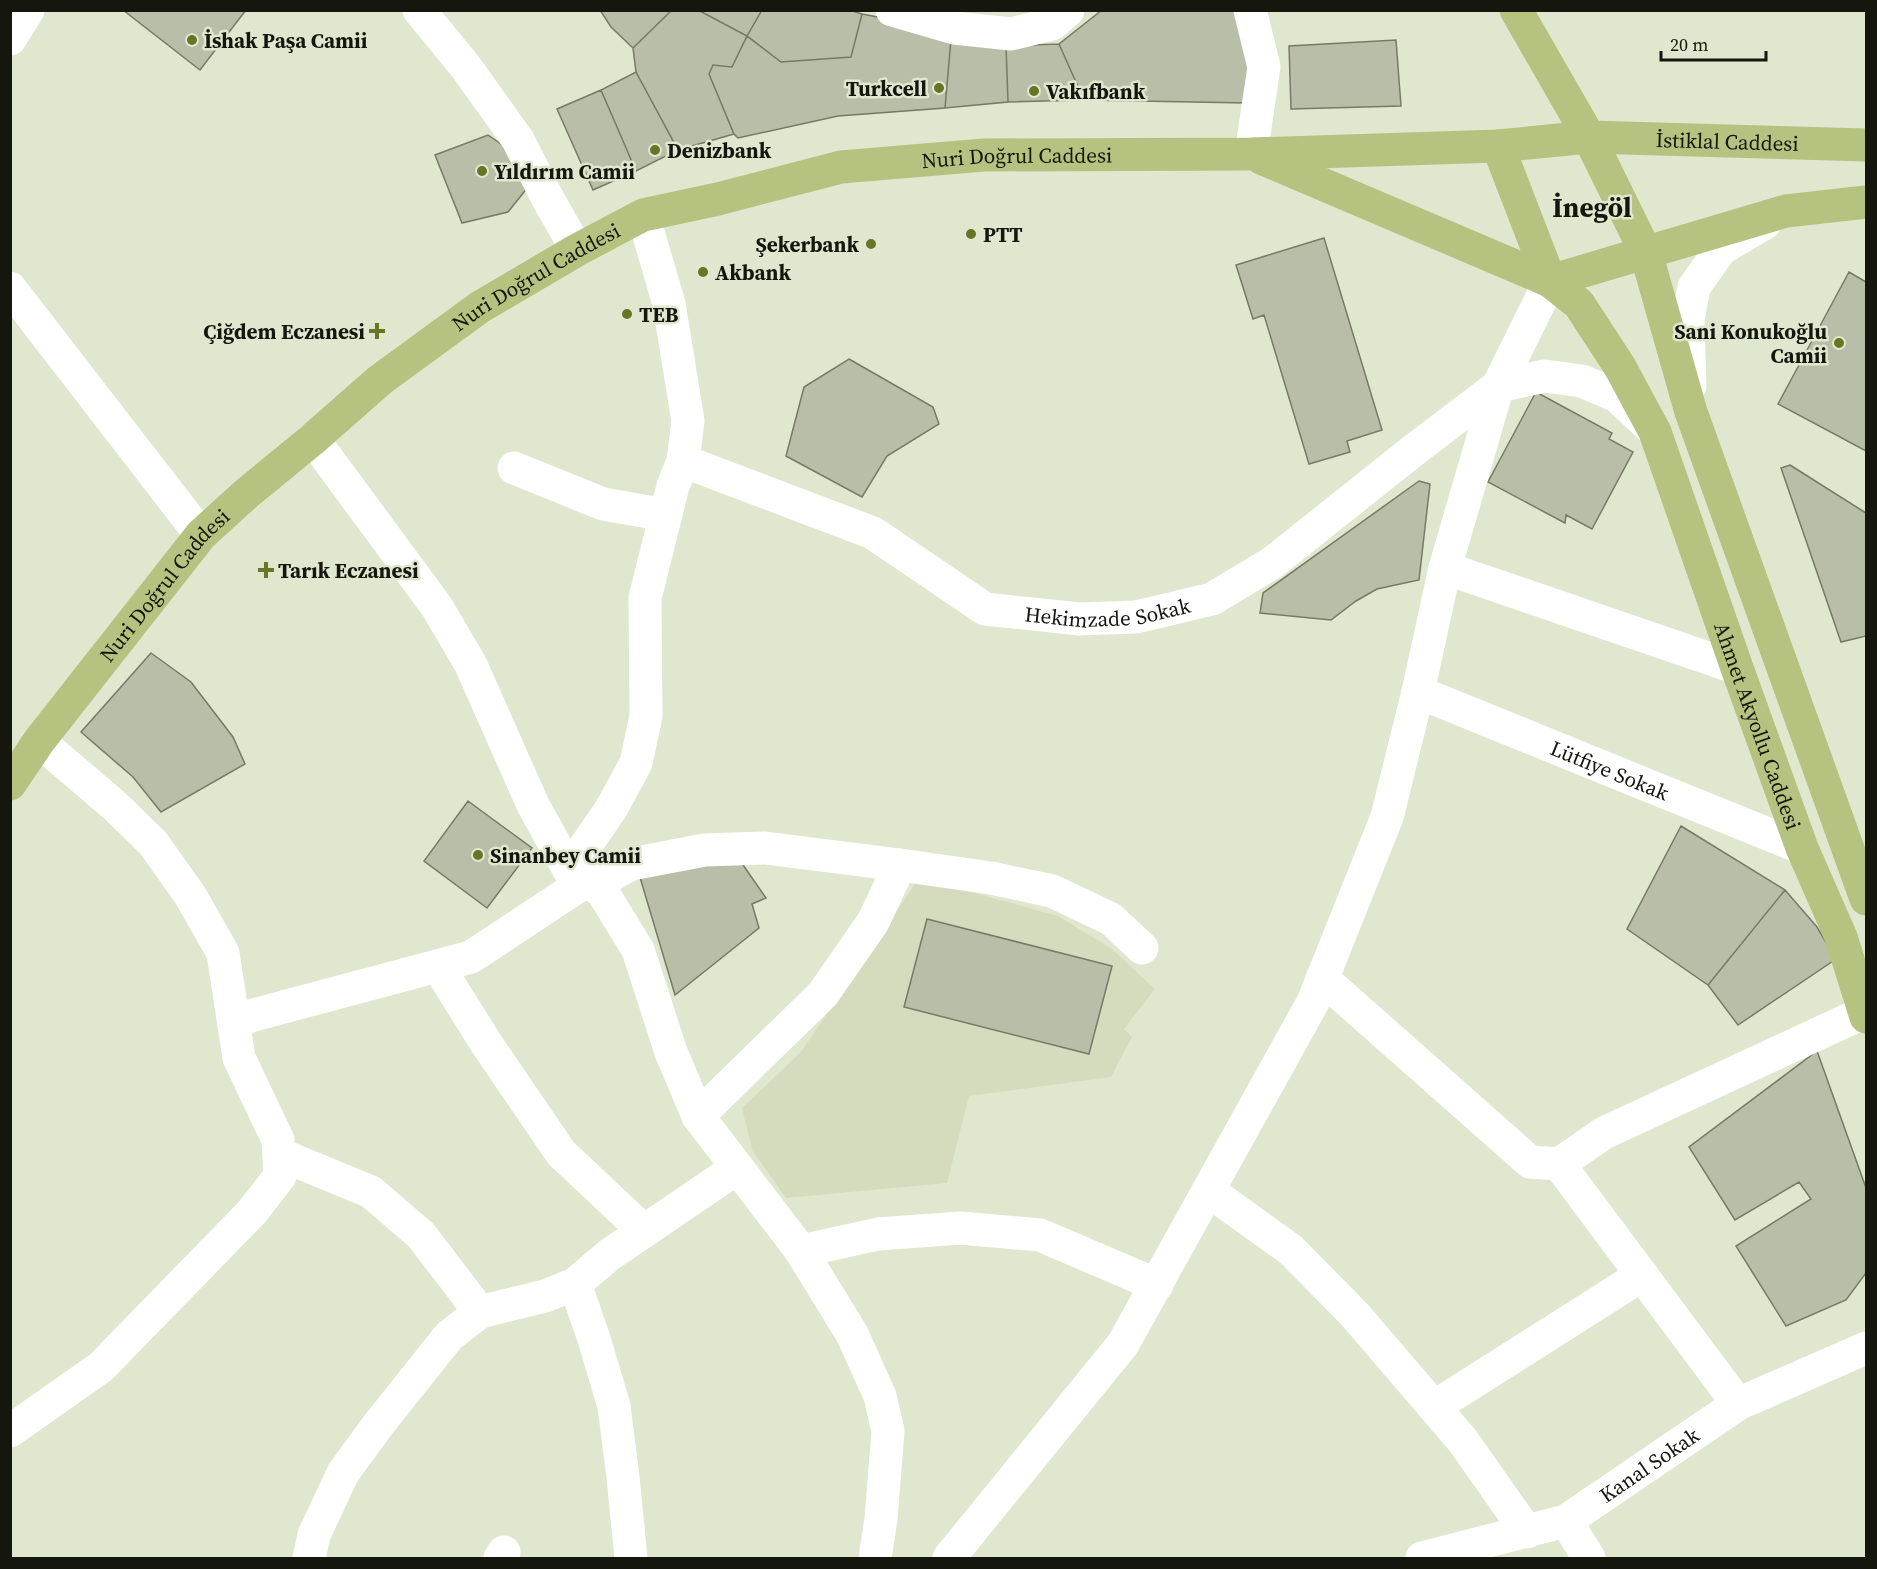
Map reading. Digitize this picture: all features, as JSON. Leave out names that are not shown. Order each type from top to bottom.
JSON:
[{"type":"main road","name":"Ahmet Akyollu Caddesi","points":[[1516,10],[1589,137],[1647,253],[1691,412],[1866,899]]},
{"type":"main road","name":"İstiklal Caddesi","points":[[1498,146],[1589,137],[1866,145]]},
{"type":"main road","name":"Nuri Doğrul Caddesi","points":[[10,784],[39,741],[201,536],[246,494],[380,380],[480,307],[574,246],[643,216],[841,167],[984,155],[1251,154],[1498,146]]},
{"type":"main road","points":[[1498,146],[1550,281],[1786,211],[1866,202]]},
{"type":"main road","name":"Nuri Doğrul Caddesi","points":[[1251,154],[1550,281]]},
{"type":"main road","name":"Ahmet Akyollu Caddesi","points":[[1550,281],[1579,304],[1620,367],[1655,432],[1802,848],[1842,937],[1866,1015]]},
{"type":"street","points":[[10,39],[28,10]]},
{"type":"street","points":[[419,10],[465,66],[518,140],[574,246]]},
{"type":"street","points":[[892,10],[954,28],[1011,34],[1052,24],[1068,10]]},
{"type":"street","points":[[1250,10],[1264,67],[1251,154]]},
{"type":"street","points":[[1691,412],[1688,320],[1694,288],[1721,249],[1786,211]]},
{"type":"street","points":[[582,878],[611,809],[636,763],[646,716],[645,598],[673,486],[683,461],[688,421],[669,304],[643,216]]},
{"type":"street","points":[[968,1552],[1123,1344],[1312,1002],[1387,816],[1418,692],[1445,568],[1498,386],[1550,281]]},
{"type":"street","points":[[10,288],[201,536]]},
{"type":"street","points":[[1498,386],[1545,376],[1582,381],[1617,396],[1655,432]]},
{"type":"street","name":"Hekimzade Sokak","points":[[683,461],[873,533],[985,609],[1080,619],[1136,617],[1212,599],[1272,563],[1498,386]]},
{"type":"street","points":[[313,439],[437,607],[471,665],[533,805],[582,878],[602,891],[638,950],[671,1052],[698,1116],[801,1251],[852,1334],[880,1395],[888,1431],[881,1519],[875,1558]]},
{"type":"street","points":[[514,468],[603,504],[666,515]]},
{"type":"street","points":[[1445,568],[1737,668]]},
{"type":"street","name":"Lütfiye Sokak","points":[[1418,692],[1802,848]]},
{"type":"street","points":[[10,1431],[101,1366],[252,1212],[280,1176],[278,1140],[239,1058],[223,953],[190,895],[153,843],[115,806],[39,741]]},
{"type":"street","points":[[235,1023],[250,1016],[471,957],[582,878],[631,864],[705,850],[765,848],[991,878],[1052,891],[1111,919],[1142,948]]},
{"type":"street","points":[[698,1116],[823,994],[873,922],[900,865]]},
{"type":"street","points":[[438,966],[486,1043],[561,1153],[644,1232]]},
{"type":"street","points":[[1322,978],[1530,1162],[1559,1164],[1604,1133],[1866,1015]]},
{"type":"street","points":[[279,1154],[371,1192],[422,1235],[480,1312]]},
{"type":"street","points":[[1559,1164],[1738,1404]]},
{"type":"street","points":[[309,1558],[314,1535],[343,1473],[449,1336],[480,1312],[545,1296],[575,1284],[609,1255],[737,1168]]},
{"type":"street","points":[[1209,1191],[1291,1250],[1355,1315],[1463,1441],[1527,1532]]},
{"type":"street","points":[[801,1251],[878,1233],[960,1228],[1040,1235],[1156,1285]]},
{"type":"street","points":[[1434,1407],[1642,1275]]},
{"type":"street","points":[[575,1284],[614,1406],[631,1558]]},
{"type":"street","name":"Kanal Sokak","points":[[1422,1558],[1566,1521],[1738,1404],[1866,1348]]},
{"type":"street","points":[[1566,1521],[1589,1558]]},
{"type":"shaded area","points":[[919,878],[1058,916],[1112,949],[1155,989],[1124,1029],[1132,1037],[1111,1077],[969,1096],[947,1183],[786,1198],[752,1150],[742,1108],[801,1052]]},
{"type":"building","name":"İshak Paşa Camii","points":[[123,10],[246,10],[200,70]]},
{"type":"building","points":[[600,10],[672,10],[633,48],[611,27]]},
{"type":"building","points":[[672,10],[698,10],[747,36],[732,67],[713,65],[709,74],[734,134],[678,150],[636,72],[633,48]]},
{"type":"building","points":[[698,10],[762,10],[747,36]]},
{"type":"building","points":[[762,10],[849,10],[862,14],[851,57],[781,62],[747,36]]},
{"type":"building","points":[[1102,10],[1238,10],[1252,60],[1247,103],[1084,100],[1059,44]]},
{"type":"building","points":[[862,14],[888,19],[951,39],[945,108],[838,116],[738,138],[734,134],[709,74],[713,65],[732,67],[747,36],[781,62],[851,57]]},
{"type":"building","points":[[951,39],[1006,46],[1008,102],[945,108]]},
{"type":"building","points":[[1396,40],[1401,106],[1291,109],[1289,46]]},
{"type":"building","points":[[1059,44],[1084,100],[1008,102],[1006,46]]},
{"type":"building","points":[[636,72],[678,150],[636,171],[601,90]]},
{"type":"building","points":[[601,90],[636,171],[593,190],[557,109]]},
{"type":"building","name":"Yıldırım Camii","points":[[488,135],[517,155],[528,187],[508,212],[462,223],[435,155]]},
{"type":"building","points":[[1324,238],[1382,430],[1347,441],[1350,452],[1309,464],[1264,315],[1253,319],[1236,265]]},
{"type":"building","name":"Sani Konukoğlu Camii","points":[[1849,272],[1866,282],[1866,451],[1778,404]]},
{"type":"building","points":[[849,359],[933,407],[939,424],[887,456],[862,497],[786,456],[804,387]]},
{"type":"building","points":[[1536,392],[1612,433],[1609,439],[1633,452],[1592,529],[1566,515],[1565,523],[1488,482]]},
{"type":"building","points":[[1790,465],[1866,513],[1866,636],[1841,642],[1781,468]]},
{"type":"building","points":[[1419,481],[1430,484],[1419,580],[1377,589],[1331,620],[1260,613],[1263,593]]},
{"type":"building","points":[[151,653],[191,682],[233,737],[245,764],[161,812],[133,777],[81,732]]},
{"type":"building","name":"Sinanbey Camii","points":[[468,801],[532,848],[487,908],[424,861]]},
{"type":"building","points":[[1681,826],[1785,890],[1708,985],[1627,929]]},
{"type":"building","points":[[734,852],[766,898],[752,904],[759,928],[675,995],[639,874]]},
{"type":"building","points":[[1785,890],[1817,927],[1836,959],[1738,1025],[1708,985]]},
{"type":"building","points":[[927,919],[1112,966],[1089,1054],[904,1007]]},
{"type":"building","points":[[1817,1051],[1866,1188],[1866,1273],[1846,1300],[1786,1326],[1736,1246],[1811,1199],[1799,1182],[1735,1220],[1689,1147]]},
{"type":"place","name":"İshak Paşa Camii","points":[[192,40]]},
{"type":"place","name":"Turkcell","points":[[939,88]]},
{"type":"place","name":"Vakıfbank","points":[[1034,91]]},
{"type":"place","name":"Denizbank","points":[[655,150]]},
{"type":"place","name":"Yıldırım Camii","points":[[482,171]]},
{"type":"place","name":"PTT","points":[[971,234]]},
{"type":"place","name":"Şekerbank","points":[[871,244]]},
{"type":"place","name":"Akbank","points":[[703,272]]},
{"type":"place","name":"TEB","points":[[627,314]]},
{"type":"place","name":"Çiğdem Eczanesi","points":[[377,331]]},
{"type":"place","name":"Sani Konukoğlu Camii","points":[[1839,343]]},
{"type":"place","name":"Tarık Eczanesi","points":[[266,570]]},
{"type":"place","name":"Sinanbey Camii","points":[[478,855]]},
{"type":"district","name":"İnegöl","points":[[1592,207]]}]
